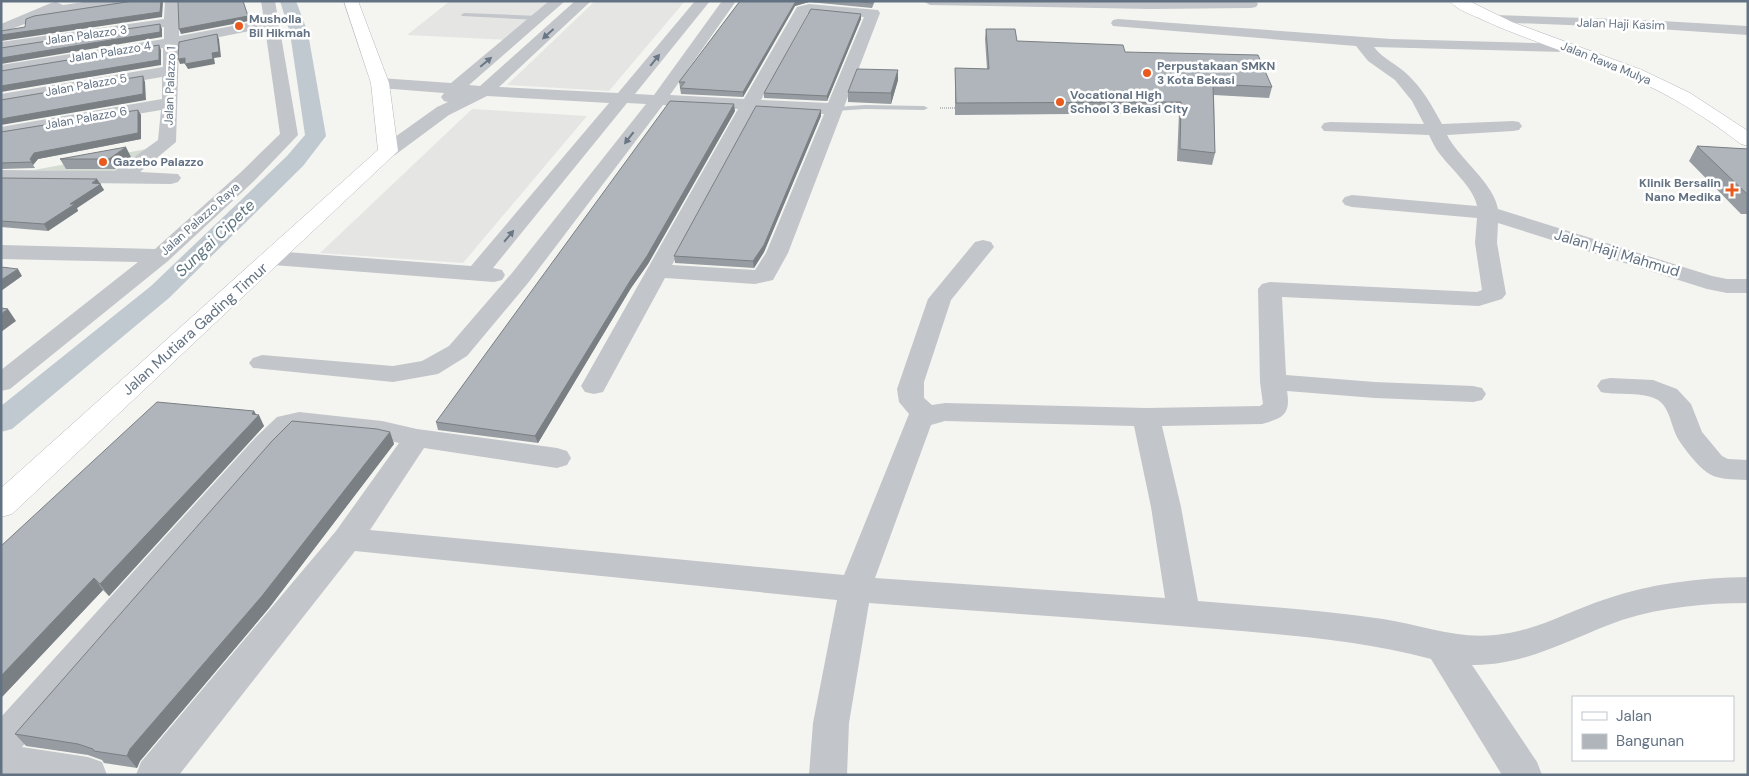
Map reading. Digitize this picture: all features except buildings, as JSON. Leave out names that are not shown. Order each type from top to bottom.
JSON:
[{"type":"main road","points":[[351,1],[380,83],[388,151]]},
{"type":"main road","name":"Jalan Rawa Mulya","points":[[1457,1],[1494,19],[1660,84],[1688,99],[1748,140]]},
{"type":"main road","name":"Jalan Mutiara Gading Timur","points":[[1,506],[388,151]]},
{"type":"street","points":[[1,29],[67,1]]},
{"type":"street","points":[[39,14],[122,1]]},
{"type":"street","name":"Jalan Palazzo 1","points":[[120,177],[167,142],[170,103],[172,1]]},
{"type":"street","name":"Jalan Palazzo Raya","points":[[1,383],[160,256],[247,177],[289,135],[268,1]]},
{"type":"street","name":"Jalan Mutiara Gading Timur","points":[[443,111],[454,89],[558,1]]},
{"type":"street","name":"Jalan Mutiara Gading Timur","points":[[388,151],[443,111],[484,91],[584,1]]},
{"type":"street","points":[[477,273],[703,1]]},
{"type":"street","points":[[262,363],[394,374],[429,368],[458,351],[520,278],[659,100],[729,1]]},
{"type":"street","points":[[930,1],[1250,2],[1262,35]]},
{"type":"street","points":[[594,386],[802,10],[809,8],[872,12],[874,14],[836,109],[777,253],[765,274],[755,277],[659,271]]},
{"type":"street","name":"Jalan Haji Kasim","points":[[1494,19],[1644,24],[1748,31]]},
{"type":"street","name":"Jalan Palazzo 3","points":[[1,47],[171,22]]},
{"type":"street","points":[[1118,23],[1431,46],[1565,47]]},
{"type":"street","name":"Jalan Palazzo 4","points":[[1,70],[219,34],[232,36],[272,26]]},
{"type":"street","points":[[828,775],[831,723],[855,589],[917,430],[919,420],[928,415],[945,412],[1146,417],[1269,414],[1276,408],[1273,382],[1270,289],[1480,299],[1494,294],[1486,243],[1488,213],[1486,201],[1446,150],[1420,99],[1401,78],[1374,58],[1362,42]]},
{"type":"street","name":"Jalan Palazzo 5","points":[[1,99],[170,71]]},
{"type":"street","points":[[380,83],[484,91],[836,109]]},
{"type":"street","name":"Jalan Palazzo 6","points":[[1,132],[170,103]]},
{"type":"street","points":[[1330,127],[1436,130],[1513,126]]},
{"type":"street","points":[[128,150],[167,142]]},
{"type":"street","points":[[1,175],[79,159]]},
{"type":"street","points":[[1,175],[170,178]]},
{"type":"street","name":"Jalan Haji Mahmud","points":[[1352,200],[1488,213],[1707,282],[1727,286],[1748,286]]},
{"type":"street","points":[[928,415],[911,401],[909,394],[911,382],[940,298],[983,247]]},
{"type":"street","points":[[1,252],[160,256]]},
{"type":"street","points":[[273,258],[477,273],[520,278]]},
{"type":"street","points":[[1273,382],[1375,390],[1473,394]]},
{"type":"street","points":[[1610,386],[1653,388],[1668,395],[1678,404],[1689,435],[1712,463],[1722,469],[1748,470]]},
{"type":"street","points":[[1146,417],[1166,507],[1184,613]]},
{"type":"street","points":[[1,744],[280,429],[287,424],[299,421],[382,430],[416,438],[557,458]]},
{"type":"street","points":[[155,775],[347,538],[416,438]]},
{"type":"street","points":[[347,538],[717,578],[1094,604],[1386,634],[1443,649],[1478,651],[1506,649],[1533,643],[1600,614],[1649,599],[1716,590],[1748,590]]},
{"type":"street","points":[[1443,649],[1523,775]]},
{"type":"street","points":[[1,762],[88,775]]},
{"type":"lane","points":[[464,15],[538,18]]},
{"type":"lane","points":[[836,109],[850,107],[924,108]]},
{"type":"shaded area","points":[[450,1],[549,1],[509,40],[407,35]]},
{"type":"shaded area","points":[[595,1],[685,1],[609,91],[507,85]]},
{"type":"shaded area","points":[[472,109],[587,116],[463,263],[320,253]]},
{"type":"shaded area","points":[[152,148],[120,172],[34,170]]},
{"type":"waterway","name":"Sungai Cipete","points":[[1,422],[160,292],[295,161],[316,136],[299,33],[288,1]]},
{"type":"place","name":"Musholla Bil Hikmah","points":[[239,26]]},
{"type":"place","name":"Perpustakaan SMKN 3 Kota Bekasi","points":[[1147,73]]},
{"type":"place","name":"Vocational High School 3 Bekasi City","points":[[1060,102]]},
{"type":"place","name":"Gazebo Palazzo","points":[[103,162]]},
{"type":"place","name":"Klinik Bersalin Nano Medika","points":[[1732,190]]}]
